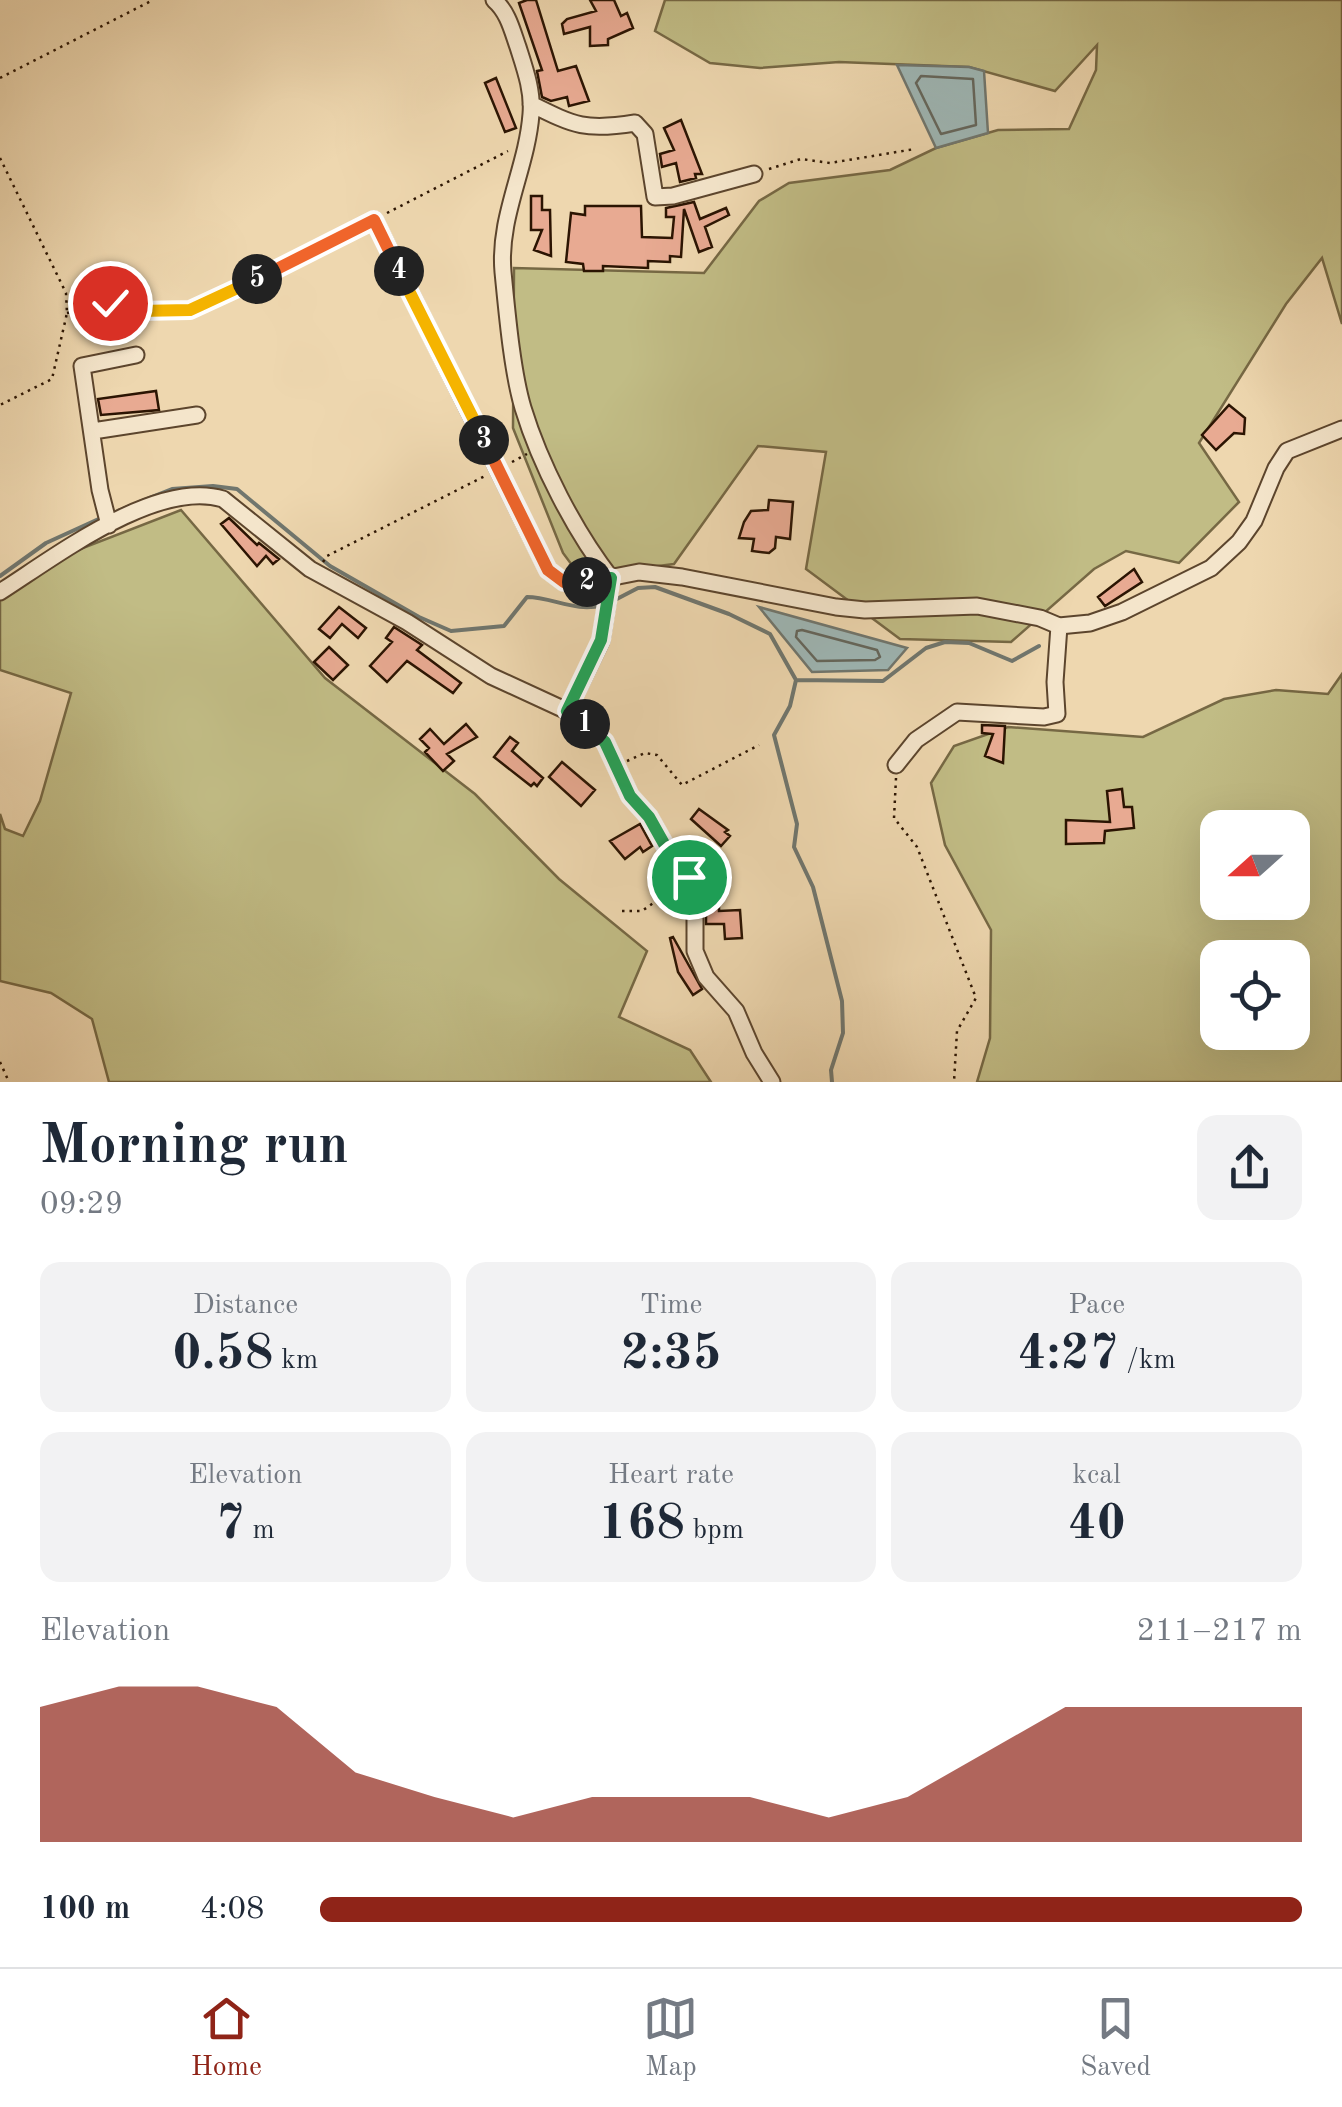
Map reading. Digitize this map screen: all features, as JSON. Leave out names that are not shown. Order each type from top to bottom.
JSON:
[{"type":"street","points":[[494,0],[512,29],[527,75],[531,104],[525,150],[504,228],[503,271],[522,404],[537,449],[597,560],[611,578],[609,604],[596,652],[567,711]]},
{"type":"street","points":[[531,104],[597,130],[636,123],[644,134],[655,197],[673,196],[754,174]]},
{"type":"street","points":[[374,220],[548,570],[564,582],[639,572],[865,610],[977,606],[1040,618],[1060,626],[1090,623],[1122,612],[1211,568],[1239,542],[1254,521],[1286,451],[1342,428]]},
{"type":"street","points":[[107,516],[82,366],[136,355]]},
{"type":"street","points":[[92,430],[197,415]]},
{"type":"street","points":[[0,592],[107,516],[169,499],[224,498],[310,568],[407,622],[491,676],[567,711],[605,742],[630,796],[649,817],[672,858],[694,886],[695,951],[706,976],[736,1011],[772,1082]]},
{"type":"street","points":[[896,765],[916,740],[957,712],[1044,717],[1058,714],[1055,682],[1060,626]]},
{"type":"path","points":[[0,78],[154,0]]},
{"type":"path","points":[[754,174],[801,158],[830,163],[914,149]]},
{"type":"path","points":[[67,313],[110,303],[138,311],[190,310],[488,159],[511,150],[525,150]]},
{"type":"path","points":[[0,158],[66,293],[67,313],[52,378],[0,405]]},
{"type":"path","points":[[326,558],[537,449]]},
{"type":"path","points":[[617,766],[645,753],[657,755],[682,785],[759,745]]},
{"type":"path","points":[[896,765],[894,818],[917,848],[976,998],[957,1031],[954,1082]]},
{"type":"path","points":[[622,911],[642,911],[689,877]]},
{"type":"path","points":[[0,1062],[10,1082]]},
{"type":"shaded area","points":[[665,0],[1342,0],[1342,324],[1322,258],[1286,304],[1199,443],[1239,502],[1179,563],[1126,551],[1094,569],[1011,642],[900,639],[806,569],[826,452],[758,446],[674,564],[580,576],[563,553],[513,428],[514,268],[704,273],[759,201],[789,183],[890,170],[936,148],[998,130],[1069,129],[1096,70],[1097,45],[1055,91],[969,67],[839,62],[760,68],[710,63],[655,31]]},
{"type":"shaded area","points":[[181,510],[325,678],[475,794],[559,879],[647,951],[619,1017],[690,1050],[711,1082],[109,1082],[92,1019],[51,993],[0,981],[0,814],[5,829],[23,836],[40,801],[71,693],[0,670],[0,588],[13,575]]},
{"type":"shaded area","points":[[1342,674],[1342,1082],[977,1082],[990,1038],[991,930],[945,845],[931,783],[954,746],[1008,727],[1143,737],[1224,699],[1276,690],[1328,694]]},
{"type":"water","points":[[897,65],[984,71],[988,133],[936,148]]},
{"type":"water","points":[[759,607],[907,648],[888,670],[812,672]]},
{"type":"building","points":[[536,0],[558,71],[576,66],[589,101],[569,106],[567,97],[551,101],[542,97],[537,71],[542,70],[519,3]]},
{"type":"building","points":[[590,0],[614,0],[621,16],[627,13],[633,28],[608,39],[608,45],[590,46],[590,27],[564,34],[562,24],[567,19],[596,11]]},
{"type":"building","points":[[496,78],[516,128],[505,132],[485,83]]},
{"type":"building","points":[[681,120],[702,174],[680,182],[676,163],[662,167],[660,154],[674,150],[664,128]]},
{"type":"building","points":[[531,196],[542,196],[542,210],[550,210],[551,256],[534,250],[542,230],[531,230]]},
{"type":"building","points":[[694,202],[700,219],[726,208],[729,215],[705,227],[712,247],[699,252],[684,209],[681,257],[670,256],[670,262],[648,261],[648,268],[603,266],[603,271],[584,271],[583,264],[566,262],[571,213],[585,215],[585,206],[641,206],[642,237],[672,238],[674,217],[666,217],[666,208]]},
{"type":"building","points":[[156,391],[159,410],[101,415],[98,399]]},
{"type":"building","points":[[1229,405],[1245,418],[1244,434],[1234,433],[1216,450],[1202,435]]},
{"type":"building","points":[[769,500],[793,502],[790,539],[776,537],[775,548],[769,553],[752,551],[754,539],[739,538],[744,522],[751,511],[768,510]]},
{"type":"building","points":[[229,518],[257,545],[279,559],[273,564],[266,556],[257,566],[221,524]]},
{"type":"building","points":[[1134,569],[1142,582],[1105,606],[1098,597]]},
{"type":"building","points":[[339,607],[366,628],[358,638],[342,624],[330,638],[319,629]]},
{"type":"building","points":[[394,627],[422,645],[417,650],[461,683],[453,693],[407,661],[387,682],[370,666],[392,642],[386,638]]},
{"type":"building","points":[[329,647],[348,665],[333,680],[314,662]]},
{"type":"building","points":[[466,724],[477,737],[447,754],[454,761],[443,771],[425,752],[429,748],[420,739],[430,729],[444,744]]},
{"type":"building","points":[[982,725],[1005,726],[1003,763],[985,756],[993,734],[982,733]]},
{"type":"building","points":[[510,737],[518,743],[512,751],[543,778],[537,786],[531,786],[494,757]]},
{"type":"building","points":[[562,762],[595,790],[581,806],[549,777]]},
{"type":"building","points":[[1122,789],[1124,807],[1132,807],[1134,828],[1105,831],[1104,843],[1066,844],[1066,820],[1110,822],[1107,791]]},
{"type":"building","points":[[699,809],[728,830],[725,832],[730,836],[721,846],[691,819]]},
{"type":"building","points":[[640,824],[652,846],[643,852],[640,847],[625,859],[610,841]]},
{"type":"building","points":[[692,839],[708,861],[703,866],[725,863],[727,880],[719,880],[719,911],[740,910],[742,938],[725,939],[724,924],[706,924],[706,895],[713,895],[679,848]]},
{"type":"building","points":[[673,937],[702,989],[693,995],[678,972],[670,938]]},
{"type":"waterway","points":[[139,502],[172,489],[237,489],[330,566],[451,631],[504,626],[527,597],[583,607],[602,605]]},
{"type":"waterway","points":[[111,514],[130,506]]},
{"type":"waterway","points":[[0,576],[46,543],[103,517]]},
{"type":"waterway","points":[[611,602],[638,588],[655,587],[729,614],[770,634],[796,680],[790,706],[774,735],[797,824],[794,847],[813,887],[842,1001],[843,1033],[831,1070],[832,1082]]},
{"type":"waterway","points":[[796,680],[883,681],[926,648],[945,642],[969,643],[1012,661],[1039,646]]},
{"type":"route","points":[[110,303],[138,311],[190,310],[374,220],[548,570],[564,582],[611,578],[606,627],[567,711],[605,742],[630,796],[689,877]]}]
